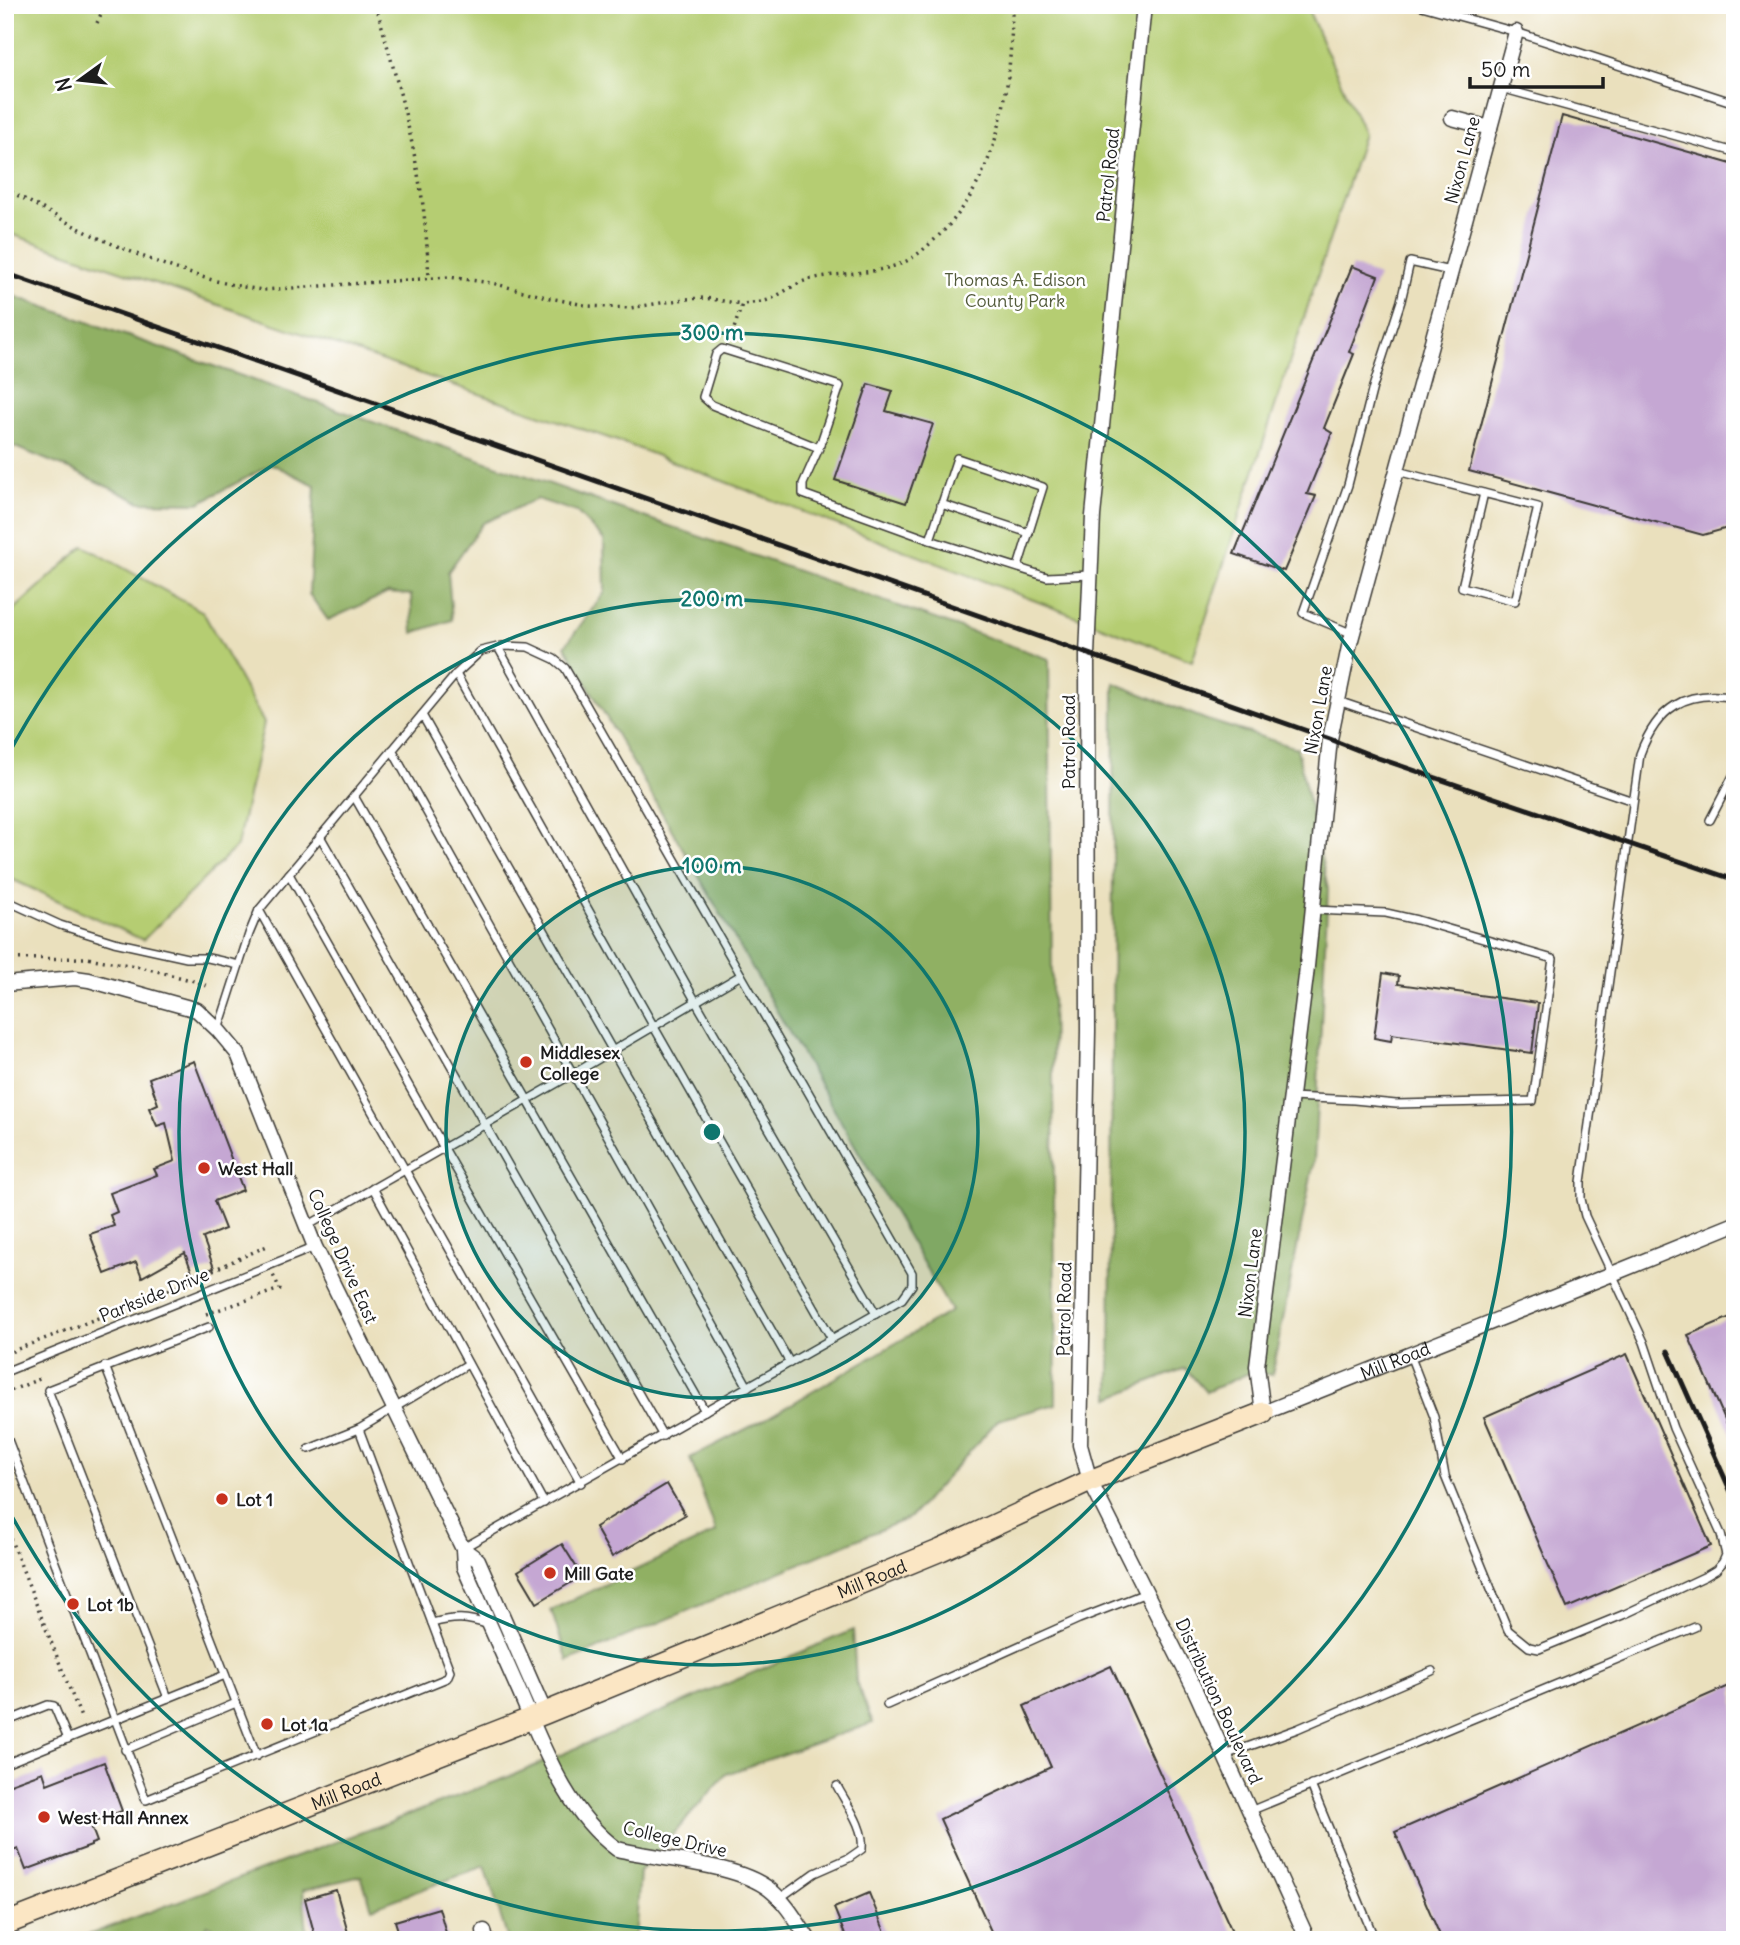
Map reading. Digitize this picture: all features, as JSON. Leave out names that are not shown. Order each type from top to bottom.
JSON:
[{"type":"street","name":"Patrol Road","points":[[1090,1481],[1080,1445],[1088,1031],[1087,655],[1093,516],[1144,5]]},
{"type":"street","name":"Nixon Lane","points":[[1263,1413],[1257,1366],[1313,910],[1330,739],[1353,634],[1516,32]]},
{"type":"street","points":[[1452,118],[1490,128]]},
{"type":"street","name":"College Drive East","points":[[5,984],[75,978],[197,1010],[238,1054],[315,1247],[463,1549],[464,1567],[481,1588],[538,1716]]},
{"type":"street","name":"Mill Road","points":[[5,1924],[538,1716],[941,1550],[1090,1481],[1735,1224]]},
{"type":"street","name":"Distribution Boulevard","points":[[1090,1481],[1194,1688],[1308,1940]]},
{"type":"street","name":"College Drive East","points":[[481,1588],[489,1625],[538,1716]]},
{"type":"street","name":"College Drive","points":[[538,1716],[563,1786],[590,1825],[604,1839],[617,1849],[714,1867],[758,1881],[779,1899],[809,1940]]},
{"type":"street","points":[[5,1932],[8,1940]]},
{"type":"lane","points":[[1418,5],[1516,32],[1735,103]]},
{"type":"lane","points":[[1502,88],[1735,152]]},
{"type":"lane","points":[[1353,634],[1303,613],[1349,485],[1373,387],[1401,301],[1410,262],[1451,271]]},
{"type":"lane","points":[[819,448],[712,405],[703,397],[716,354],[722,349],[840,386],[819,448],[803,484],[803,494],[930,540],[1018,568],[1047,576],[1090,575]]},
{"type":"lane","points":[[930,540],[957,458],[1043,487],[1018,568]]},
{"type":"lane","points":[[1397,471],[1485,493],[1538,507],[1515,601],[1462,587],[1485,493]]},
{"type":"lane","points":[[941,504],[1029,533]]},
{"type":"lane","points":[[498,647],[696,1002],[876,1314]]},
{"type":"lane","points":[[218,1030],[259,910],[456,674],[481,651],[498,647],[528,647],[554,659],[565,668],[912,1273],[912,1285],[902,1299],[463,1549]]},
{"type":"lane","points":[[456,674],[832,1339]]},
{"type":"lane","points":[[1410,1354],[1434,1417],[1445,1476],[1508,1630],[1529,1647],[1539,1649],[1625,1614],[1706,1576],[1723,1563],[1726,1555],[1721,1534],[1673,1428],[1644,1342],[1585,1216],[1581,1182],[1640,754],[1647,734],[1661,716],[1676,704],[1699,696],[1719,695],[1735,698]]},
{"type":"lane","points":[[1338,701],[1633,801]]},
{"type":"lane","points":[[422,715],[790,1363]]},
{"type":"lane","points":[[392,750],[748,1387]]},
{"type":"lane","points":[[1710,820],[1735,772]]},
{"type":"lane","points":[[354,796],[705,1412]]},
{"type":"lane","points":[[320,836],[663,1436]]},
{"type":"lane","points":[[289,874],[443,1148],[623,1459]]},
{"type":"lane","points":[[5,900],[60,925],[114,942],[187,958],[208,958],[239,964]]},
{"type":"lane","points":[[259,910],[581,1483]]},
{"type":"lane","points":[[1291,1097],[1396,1104],[1533,1101],[1553,958],[1386,913],[1313,910]]},
{"type":"lane","points":[[307,1226],[741,975]]},
{"type":"lane","points":[[373,1188],[544,1503]]},
{"type":"lane","name":"Parkside Drive","points":[[5,1372],[315,1247]]},
{"type":"lane","points":[[168,1698],[48,1390],[209,1326]]},
{"type":"lane","points":[[309,1449],[359,1429],[468,1364]]},
{"type":"lane","points":[[105,1366],[257,1756]]},
{"type":"lane","points":[[5,1432],[146,1800],[447,1678],[450,1671],[359,1429]]},
{"type":"lane","points":[[887,1706],[1079,1619],[1146,1592]]},
{"type":"lane","points":[[432,1623],[452,1618],[469,1618],[489,1625]]},
{"type":"lane","points":[[1250,1811],[1695,1627]]},
{"type":"lane","points":[[1225,1755],[1288,1733],[1433,1671]]},
{"type":"lane","points":[[5,1764],[225,1675]]},
{"type":"lane","points":[[125,1750],[236,1703]]},
{"type":"lane","points":[[5,1721],[47,1705],[54,1706],[68,1738]]},
{"type":"lane","points":[[1311,1785],[1375,1940]]},
{"type":"lane","points":[[779,1899],[815,1872],[849,1858],[862,1849],[863,1839],[837,1786]]},
{"type":"path","points":[[97,23],[105,5]]},
{"type":"path","points":[[376,5],[419,178],[429,278]]},
{"type":"path","points":[[5,189],[99,238],[170,266],[247,288],[264,290],[429,278],[471,279],[589,306],[630,308],[705,298],[742,304],[769,300],[788,288],[814,278],[898,265],[915,257],[946,230],[975,188],[1003,114],[1009,76],[1012,5]]},
{"type":"path","points":[[727,351],[742,304]]},
{"type":"path","points":[[5,959],[87,958],[141,967],[206,986]]},
{"type":"path","points":[[5,1354],[150,1297],[267,1246]]},
{"type":"path","points":[[5,1525],[82,1720]]},
{"type":"green space","name":"Thomas A. Edison County Park","points":[[5,5],[1306,5],[1364,134],[1192,661],[629,445],[5,232]]},
{"type":"green space","points":[[5,293],[1049,659],[1056,1404],[998,1420],[911,1517],[568,1661],[551,1610],[716,1532],[690,1458],[767,1418],[951,1311],[565,646],[605,592],[604,540],[577,512],[537,499],[483,523],[448,572],[452,620],[413,633],[411,595],[388,593],[328,620],[309,594],[315,485],[272,464],[199,503],[140,502],[5,443]]},
{"type":"green space","points":[[84,546],[203,612],[264,723],[237,846],[143,940],[5,876],[5,618]]},
{"type":"green space","points":[[1114,683],[1207,720],[1297,748],[1328,889],[1314,1161],[1272,1375],[1251,1372],[1206,1392],[1185,1368],[1110,1398]]},
{"type":"green space","points":[[853,1630],[856,1682],[873,1723],[726,1774],[640,1872],[635,1940],[508,1940],[485,1866],[372,1908],[361,1876],[303,1890],[308,1940],[234,1940],[207,1925],[199,1940],[75,1940],[511,1776]]},
{"type":"building","points":[[1562,116],[1735,165],[1735,526],[1703,535],[1469,471]]},
{"type":"building","points":[[1352,266],[1378,276],[1349,352],[1354,354],[1324,428],[1332,433],[1307,494],[1316,496],[1284,571],[1234,554]]},
{"type":"building","points":[[868,384],[893,391],[886,411],[933,424],[906,503],[835,480]]},
{"type":"building","points":[[1383,973],[1399,976],[1398,984],[1538,1003],[1532,1053],[1392,1034],[1391,1041],[1374,1038]]},
{"type":"building","name":"West Hall","points":[[194,1061],[243,1190],[214,1201],[225,1229],[203,1238],[214,1268],[193,1275],[185,1253],[142,1277],[136,1262],[105,1274],[90,1234],[114,1226],[110,1215],[117,1212],[110,1193],[157,1175],[154,1169],[175,1161],[166,1123],[157,1126],[149,1108],[158,1104],[149,1078]]},
{"type":"building","points":[[1735,1315],[1735,1442],[1688,1335]]},
{"type":"building","points":[[1627,1354],[1711,1546],[1567,1608],[1484,1417]]},
{"type":"building","points":[[667,1484],[685,1515],[612,1557],[595,1527]]},
{"type":"building","name":"Mill Gate","points":[[562,1544],[582,1576],[537,1603],[518,1571]]},
{"type":"building","points":[[1111,1666],[1236,1940],[995,1940],[940,1819],[1051,1767],[1024,1706]]},
{"type":"building","points":[[1735,1683],[1735,1940],[1442,1940],[1395,1832]]},
{"type":"building","name":"West Hall Annex","points":[[104,1762],[122,1811],[90,1823],[97,1842],[26,1870],[18,1849],[5,1854],[5,1786],[43,1772],[47,1784]]},
{"type":"building","points":[[336,1890],[350,1940],[316,1940],[305,1899]]},
{"type":"building","points":[[869,1893],[888,1940],[847,1940],[834,1908]]},
{"type":"building","points":[[439,1908],[448,1940],[401,1940],[395,1921]]},
{"type":"railway","points":[[5,273],[1378,758],[1735,880]]},
{"type":"railway","points":[[1668,1351],[1735,1501]]},
{"type":"place","name":"Middlesex College","points":[[526,1062]]},
{"type":"place","name":"West Hall","points":[[204,1168]]},
{"type":"place","name":"Lot 1","points":[[222,1499]]},
{"type":"place","name":"Mill Gate","points":[[550,1573]]},
{"type":"place","name":"Lot 1b","points":[[73,1604]]},
{"type":"place","name":"Lot 1a","points":[[267,1724]]},
{"type":"place","name":"West Hall Annex","points":[[44,1817]]}]
